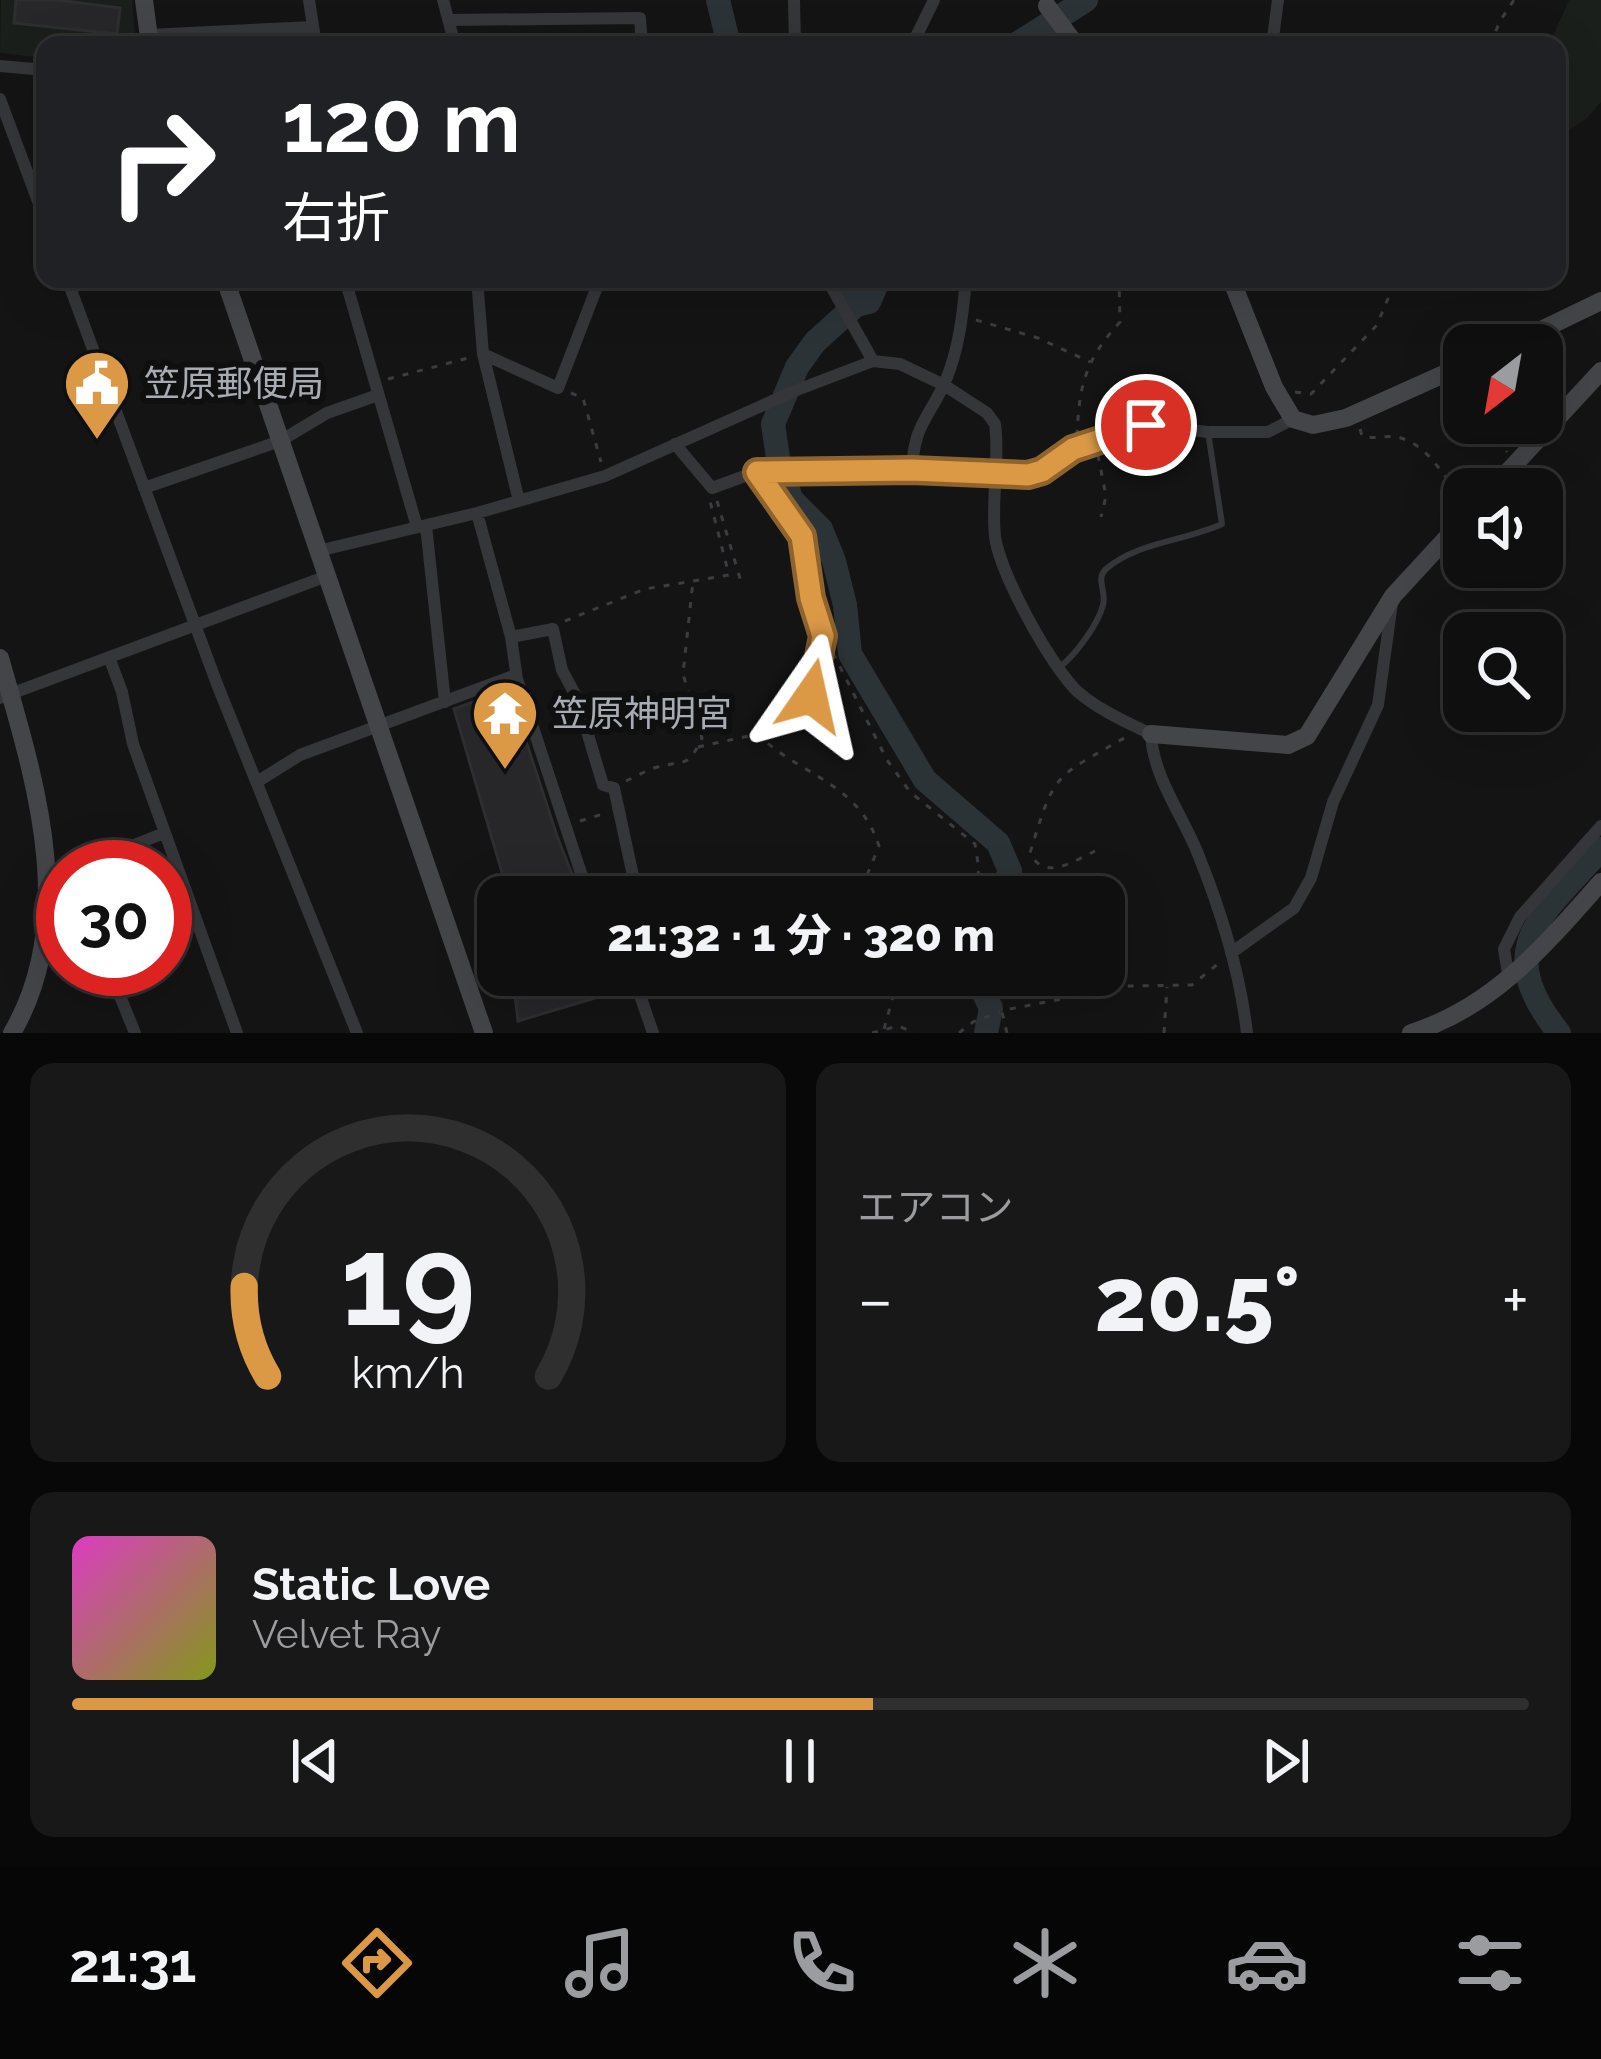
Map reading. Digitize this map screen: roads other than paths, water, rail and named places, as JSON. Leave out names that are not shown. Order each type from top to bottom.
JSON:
[{"type":"street","points":[[144,0],[148,36]]},
{"type":"street","points":[[309,0],[314,36]]},
{"type":"street","points":[[443,0],[453,36]]},
{"type":"street","points":[[794,0],[795,36]]},
{"type":"street","points":[[917,36],[934,0]]},
{"type":"street","points":[[1273,36],[1278,0]]},
{"type":"street","points":[[1044,3],[1070,36]]},
{"type":"street","points":[[449,20],[640,18],[641,36]]},
{"type":"street","points":[[199,36],[313,27]]},
{"type":"street","points":[[0,66],[36,69]]},
{"type":"street","points":[[0,99],[36,178]]},
{"type":"street","points":[[70,288],[356,1033]]},
{"type":"street","points":[[228,288],[484,1033]]},
{"type":"street","points":[[348,288],[422,526],[445,702]]},
{"type":"street","points":[[478,288],[483,354],[519,502]]},
{"type":"street","points":[[483,354],[558,388],[597,288]]},
{"type":"street","points":[[832,288],[873,362]]},
{"type":"street","points":[[912,470],[914,440],[944,385],[963,316],[965,288]]},
{"type":"street","points":[[1235,288],[1274,387],[1293,419],[1313,425],[1346,418],[1443,374]]},
{"type":"street","points":[[1553,324],[1601,301]]},
{"type":"street","points":[[318,551],[605,476],[796,390],[873,362],[901,364],[992,417],[997,430],[995,538],[1002,568],[1058,669],[1079,693],[1143,730],[1288,745],[1307,736],[1393,596],[1443,542]]},
{"type":"street","points":[[1511,468],[1601,370]]},
{"type":"street","points":[[144,488],[280,441],[376,389]]},
{"type":"street","points":[[674,444],[712,488],[763,472],[793,469],[994,475],[1042,471],[1073,449],[1146,425],[1268,432],[1293,419]]},
{"type":"street","points":[[763,472],[802,536],[811,598],[823,636],[805,707]]},
{"type":"street","points":[[477,513],[511,638],[516,675],[584,876]]},
{"type":"street","points":[[5,696],[327,576]]},
{"type":"street","points":[[1231,953],[1294,908],[1311,878],[1333,802],[1378,705],[1393,596]]},
{"type":"street","points":[[511,638],[553,628],[562,670],[578,698],[604,785],[614,788],[633,876]]},
{"type":"street","points":[[109,657],[133,744],[237,1033]]},
{"type":"street","points":[[0,658],[5,696],[43,822],[47,885],[42,945],[28,998],[12,1033]]},
{"type":"street","points":[[257,782],[300,755],[516,675]]},
{"type":"street","points":[[1143,730],[1198,853],[1240,980],[1246,1033]]},
{"type":"street","points":[[1511,978],[1504,949],[1520,917],[1601,826]]},
{"type":"street","points":[[147,840],[164,833]]},
{"type":"street","points":[[1411,1033],[1434,1026],[1511,978],[1543,950],[1601,882]]},
{"type":"street","points":[[120,996],[135,1033]]},
{"type":"street","points":[[640,996],[653,1033]]},
{"type":"lane","points":[[1058,669],[1103,606],[1100,578],[1104,570],[1139,550],[1197,536],[1222,524],[1208,432]]},
{"type":"waterway","points":[[718,0],[727,36]]},
{"type":"waterway","points":[[1029,36],[1086,0]]},
{"type":"waterway","points":[[846,288],[856,305]]},
{"type":"waterway","points":[[875,288],[869,302],[856,305],[815,342],[797,367],[773,424],[778,458],[791,499],[821,529],[834,561],[850,654],[925,780],[998,843],[1008,876]]},
{"type":"waterway","points":[[1559,1033],[1528,977],[1527,954],[1532,933],[1544,914],[1601,849]]},
{"type":"waterway","points":[[985,996],[991,1008],[986,1033]]},
{"type":"place","name":"笠原郵便局","points":[[97,442]]},
{"type":"place","name":"笠原神明宮","points":[[505,772]]}]
